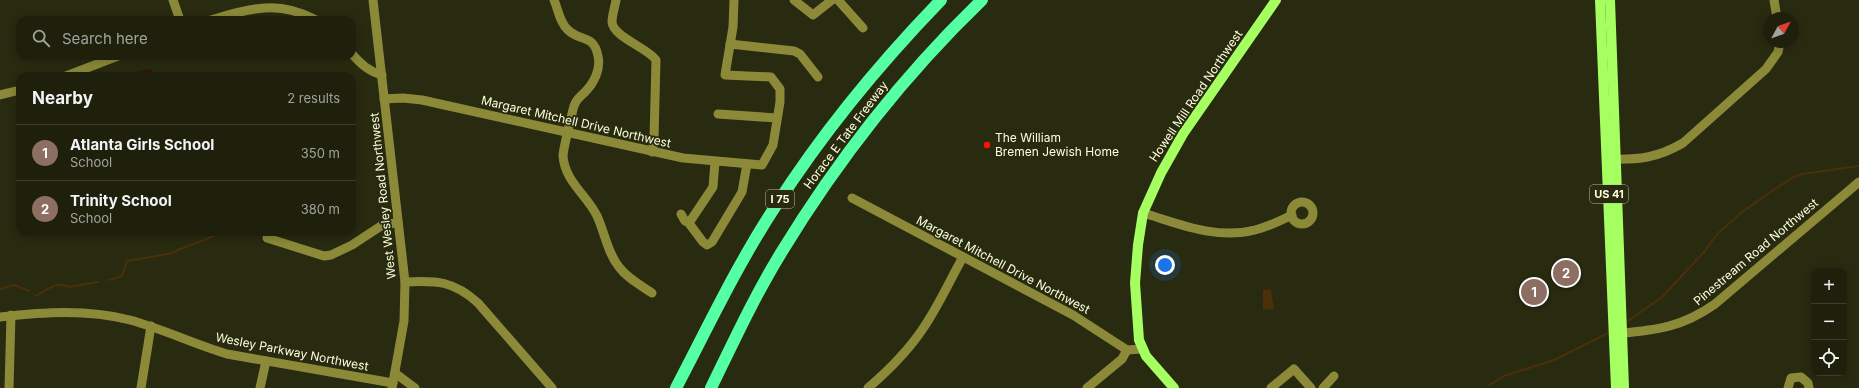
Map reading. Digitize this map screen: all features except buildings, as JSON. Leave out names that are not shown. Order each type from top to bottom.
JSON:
[{"type":"highway","name":"Horace E Tate Freeway","points":[[676,388],[746,256],[792,182],[860,90],[903,40],[941,0]]},
{"type":"highway","name":"Horace E Tate Freeway","points":[[711,388],[780,254],[834,170],[870,122],[934,47],[982,0]]},
{"type":"main road","name":"Howell Mill Road Northwest","points":[[1174,388],[1142,349],[1137,321],[1135,283],[1138,245],[1143,213],[1161,173],[1184,134],[1276,0]]},
{"type":"main road","name":"US 41","points":[[1600,0],[1612,159]]},
{"type":"main road","name":"US 41","points":[[1610,0],[1612,159],[1618,334],[1616,388]]},
{"type":"main road","name":"US 41","points":[[1618,334],[1624,388]]},
{"type":"street","points":[[173,0],[179,16]]},
{"type":"street","name":"West Wesley Road Northwest","points":[[373,0],[405,282],[404,320],[393,386]]},
{"type":"street","points":[[554,0],[564,26],[569,31],[587,38],[594,45],[598,57],[598,70],[593,82],[578,98],[574,106],[563,156],[569,178],[597,215],[610,252],[617,265],[628,277],[652,293]]},
{"type":"street","points":[[616,0],[612,23],[615,29],[622,36],[653,55],[656,60],[654,139],[652,152]]},
{"type":"street","points":[[794,0],[813,15],[832,0]]},
{"type":"street","points":[[838,0],[863,28]]},
{"type":"street","points":[[1774,0],[1776,12]]},
{"type":"street","points":[[718,114],[777,118],[780,89],[771,77],[725,75],[737,1]]},
{"type":"street","points":[[225,16],[262,5],[275,3],[300,9],[310,16]]},
{"type":"street","points":[[730,44],[794,51],[800,54],[818,76]]},
{"type":"street","points":[[1612,159],[1634,160],[1651,157],[1668,151],[1683,143],[1766,69],[1778,52],[1779,48]]},
{"type":"street","points":[[356,58],[365,68],[382,75]]},
{"type":"street","points":[[76,72],[108,60]]},
{"type":"street","points":[[0,95],[16,91]]},
{"type":"street","name":"Margaret Mitchell Drive Northwest","points":[[384,99],[403,98],[422,100],[569,132],[652,152],[715,162],[762,165],[773,144],[777,118]]},
{"type":"street","points":[[688,222],[694,216],[713,187],[715,162]]},
{"type":"street","points":[[681,214],[703,242],[707,245],[712,242],[742,192],[747,164]]},
{"type":"street","name":"Pinestream Road Northwest","points":[[1618,334],[1671,327],[1700,315],[1859,182]]},
{"type":"street","name":"Margaret Mitchell Drive Northwest","points":[[852,198],[1073,315],[1127,350]]},
{"type":"street","points":[[1143,213],[1205,231],[1228,234],[1256,230],[1292,215]]},
{"type":"street","points":[[267,238],[324,256],[331,255],[352,245],[384,224],[398,223]]},
{"type":"street","points":[[868,388],[883,376],[913,343],[931,316],[963,257]]},
{"type":"street","points":[[405,282],[440,282],[454,286],[468,294],[478,303],[552,388]]},
{"type":"street","name":"Wesley Parkway Northwest","points":[[0,316],[64,311],[108,315],[151,326],[216,351],[393,386]]},
{"type":"street","points":[[9,388],[11,315]]},
{"type":"street","points":[[141,388],[151,326]]},
{"type":"street","points":[[1087,388],[1122,359],[1127,350],[1142,349]]},
{"type":"street","points":[[260,388],[266,361]]},
{"type":"street","points":[[1271,388],[1294,369],[1311,388]]},
{"type":"street","points":[[395,373],[415,388]]},
{"type":"street","points":[[1323,388],[1334,376]]},
{"type":"street","points":[[1788,388],[1791,378],[1801,377],[1808,383],[1809,388]]},
{"type":"shaded area","points":[[152,69],[152,72],[136,72]]},
{"type":"shaded area","points":[[1271,289],[1274,309],[1263,310],[1263,290]]},
{"type":"waterway","points":[[1624,324],[1662,297],[1705,251],[1717,234],[1741,213],[1766,195],[1792,178],[1802,174],[1859,166]]},
{"type":"waterway","points":[[109,280],[122,276],[127,261],[168,254],[214,236]]},
{"type":"waterway","points":[[36,296],[48,289],[60,285],[69,287],[98,282]]},
{"type":"waterway","points":[[0,289],[14,285],[29,291]]},
{"type":"waterway","points":[[1490,385],[1504,376],[1554,360],[1610,332]]},
{"type":"place","name":"The William Bremen Jewish Home","points":[[987,145]]},
{"type":"place","name":"Trinity School","points":[[1566,273]]},
{"type":"place","name":"Atlanta Girls School","points":[[1534,292]]}]
